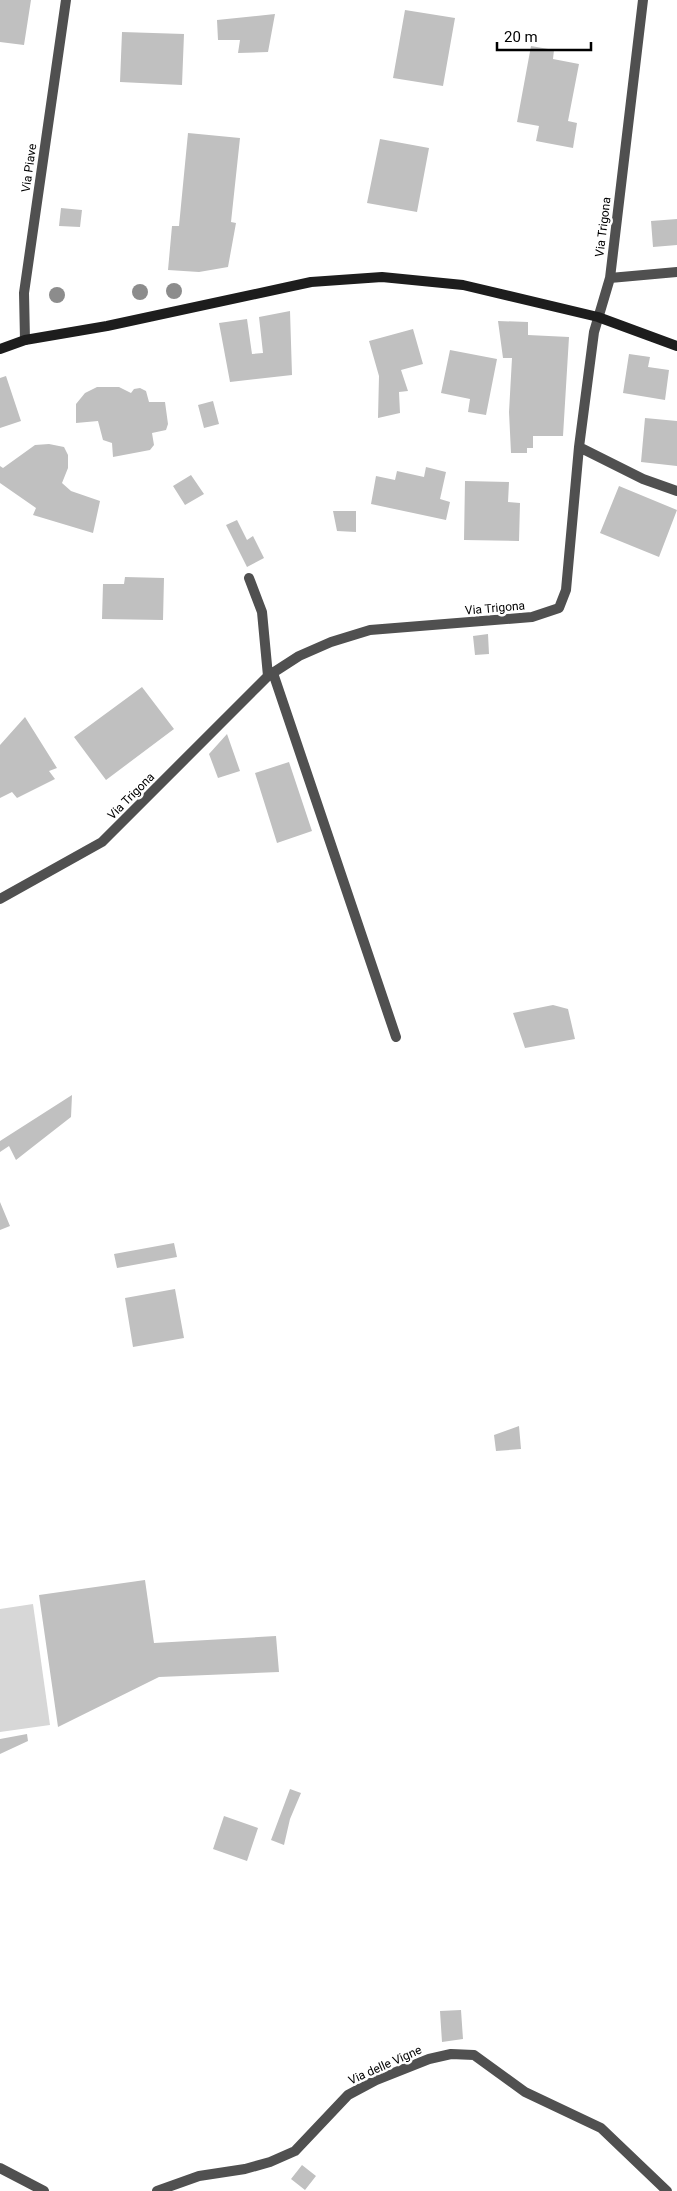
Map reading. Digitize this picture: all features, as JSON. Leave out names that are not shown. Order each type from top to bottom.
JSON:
[{"type":"street","name":"Via Piave","points":[[25,340],[24,293],[66,0]]},
{"type":"street","name":"Via Trigona","points":[[0,899],[102,842],[271,674],[299,656],[331,642],[370,630],[532,617],[559,608],[566,590],[578,447],[594,332],[610,278],[642,0]]},
{"type":"street","points":[[610,278],[677,272]]},
{"type":"street","points":[[0,349],[25,340],[107,326],[311,282],[382,277],[463,285],[598,317],[677,346]]},
{"type":"street","points":[[578,447],[643,479],[677,491]]},
{"type":"street","points":[[249,578],[262,612],[271,674],[396,1037]]},
{"type":"street","name":"Via delle Vigne","points":[[157,2191],[199,2176],[245,2169],[270,2162],[295,2151],[348,2094],[376,2080],[429,2059],[451,2054],[474,2054],[525,2092],[601,2128],[667,2191]]},
{"type":"street","points":[[0,2168],[44,2191]]},
{"type":"shaded area","points":[[33,1604],[50,1725],[0,1732],[0,1609]]},
{"type":"building","points":[[0,0],[31,0],[24,45],[0,42]]},
{"type":"building","points":[[405,10],[455,18],[443,86],[393,78]]},
{"type":"building","points":[[275,14],[268,52],[238,53],[240,40],[218,40],[217,20]]},
{"type":"building","points":[[122,32],[184,34],[182,85],[120,82]]},
{"type":"building","points":[[531,46],[554,50],[553,59],[579,64],[568,121],[577,123],[573,148],[536,141],[539,126],[517,122]]},
{"type":"building","points":[[188,133],[240,138],[231,222],[236,223],[228,267],[199,272],[168,270],[172,226],[179,226]]},
{"type":"building","points":[[380,139],[429,148],[417,212],[367,203]]},
{"type":"building","points":[[61,208],[82,210],[80,227],[59,226]]},
{"type":"building","points":[[677,219],[677,245],[653,247],[651,221]]},
{"type":"building","points":[[290,311],[292,375],[230,382],[219,323],[247,319],[252,354],[263,353],[259,317]]},
{"type":"building","points":[[498,321],[528,322],[528,335],[569,337],[563,436],[533,436],[533,448],[527,448],[527,453],[511,453],[509,412],[512,358],[503,358]]},
{"type":"building","points":[[413,329],[423,364],[401,370],[408,391],[399,392],[400,413],[378,418],[379,376],[369,341]]},
{"type":"building","points":[[450,350],[497,359],[486,415],[468,412],[470,399],[441,393]]},
{"type":"building","points":[[629,354],[650,357],[648,367],[669,370],[665,400],[623,393]]},
{"type":"building","points":[[6,376],[21,421],[0,428],[0,378]]},
{"type":"building","points":[[97,387],[119,387],[131,393],[134,389],[140,388],[146,391],[149,402],[165,402],[168,424],[166,430],[152,433],[154,445],[150,450],[113,457],[112,443],[103,440],[98,421],[76,423],[76,404],[85,393]]},
{"type":"building","points":[[213,401],[219,424],[204,428],[198,405]]},
{"type":"building","points":[[645,418],[677,421],[677,466],[641,462]]},
{"type":"building","points":[[49,444],[64,447],[68,455],[68,468],[62,483],[71,491],[100,501],[93,533],[33,515],[36,508],[0,483],[0,466],[3,468],[35,445]]},
{"type":"building","points":[[426,467],[446,472],[440,499],[450,502],[446,520],[371,504],[376,476],[395,480],[397,471],[424,477]]},
{"type":"building","points":[[191,475],[204,494],[185,505],[173,486]]},
{"type":"building","points":[[465,481],[509,482],[508,502],[520,503],[519,541],[464,540]]},
{"type":"building","points":[[619,486],[677,510],[659,557],[600,533]]},
{"type":"building","points":[[333,511],[356,511],[356,532],[337,531]]},
{"type":"building","points":[[237,520],[247,540],[253,536],[264,558],[247,567],[226,525]]},
{"type":"building","points":[[125,577],[164,578],[163,620],[102,619],[103,584],[124,584]]},
{"type":"building","points":[[488,634],[489,654],[475,655],[473,636]]},
{"type":"building","points":[[142,687],[174,729],[106,780],[74,737]]},
{"type":"building","points":[[25,717],[57,768],[49,771],[55,779],[17,798],[12,792],[0,798],[0,745]]},
{"type":"building","points":[[227,734],[240,771],[218,778],[209,754]]},
{"type":"building","points":[[289,762],[312,831],[277,843],[255,773]]},
{"type":"building","points":[[553,1005],[568,1009],[575,1039],[525,1048],[513,1013]]},
{"type":"building","points":[[72,1095],[71,1117],[16,1160],[9,1146],[0,1152],[0,1141]]},
{"type":"building","points":[[0,1202],[10,1226],[0,1230]]},
{"type":"building","points":[[174,1243],[177,1257],[117,1268],[114,1254]]},
{"type":"building","points":[[175,1289],[184,1338],[133,1347],[125,1298]]},
{"type":"building","points":[[519,1426],[521,1449],[496,1451],[494,1435]]},
{"type":"building","points":[[145,1580],[154,1643],[276,1636],[279,1672],[159,1677],[58,1727],[39,1595]]},
{"type":"building","points":[[27,1734],[28,1741],[0,1754],[0,1739]]},
{"type":"building","points":[[290,1789],[301,1793],[290,1819],[284,1845],[271,1840]]},
{"type":"building","points":[[224,1816],[258,1828],[247,1861],[213,1849]]},
{"type":"building","points":[[461,2010],[463,2039],[442,2042],[440,2011]]},
{"type":"building","points":[[302,2165],[316,2176],[305,2190],[291,2179]]}]
